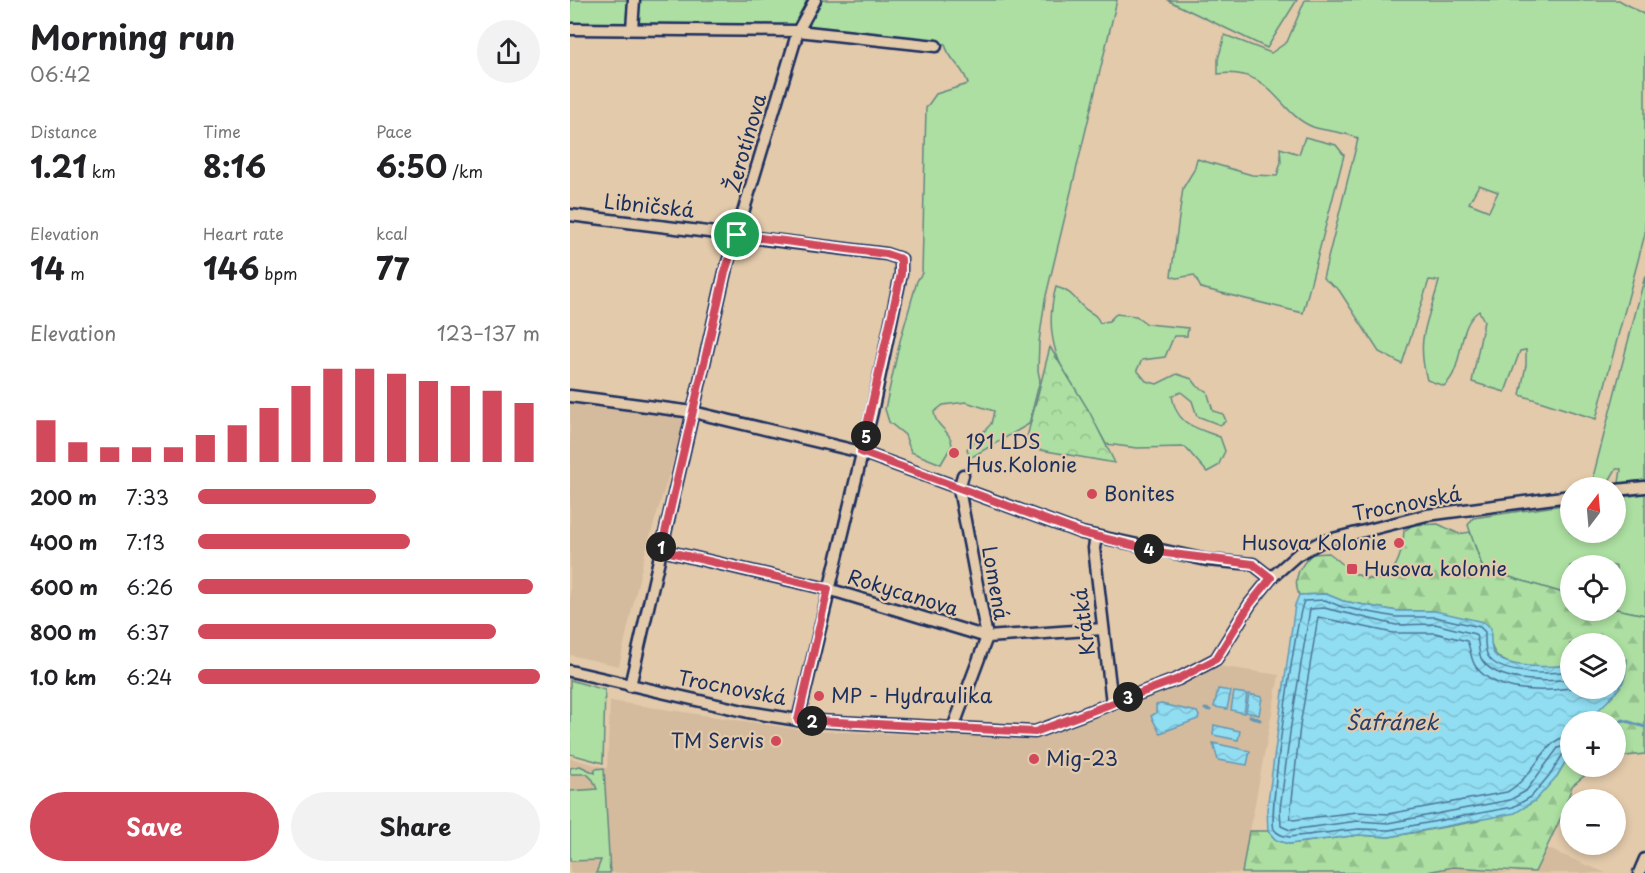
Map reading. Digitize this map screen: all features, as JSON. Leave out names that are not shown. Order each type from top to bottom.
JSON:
[{"type":"street","points":[[632,29],[634,0]]},
{"type":"street","name":"Žerotínova","points":[[630,686],[725,272],[798,31],[815,0]]},
{"type":"street","points":[[570,29],[798,31],[936,46]]},
{"type":"street","name":"Libničská","points":[[570,215],[886,254],[901,259],[901,274],[861,452]]},
{"type":"street","points":[[570,396],[693,412],[861,452],[1096,537],[1207,560],[1253,564],[1271,578]]},
{"type":"street","points":[[798,720],[861,452]]},
{"type":"street","name":"Lomená","points":[[953,728],[987,637],[959,489],[963,475]]},
{"type":"street","points":[[1626,489],[1645,487]]},
{"type":"street","name":"Trocnovská","points":[[570,671],[630,686],[798,720],[1035,732],[1178,679],[1216,659],[1250,604],[1271,578],[1309,548],[1356,531],[1427,515],[1560,497]]},
{"type":"street","name":"Krátká","points":[[1096,537],[1094,548],[1112,703]]},
{"type":"street","name":"Rokycanova","points":[[661,550],[828,589],[987,637],[1103,628]]},
{"type":"street","points":[[1639,873],[1645,859]]},
{"type":"shaded area","points":[[570,402],[686,418],[645,553],[619,666],[570,655]]},
{"type":"shaded area","points":[[1218,666],[1279,675],[1242,873],[570,873],[570,758],[607,768],[610,701],[809,731],[1037,738],[1104,715]]},
{"type":"shaded area","points":[[1541,846],[1606,873],[1515,873]]},
{"type":"shaded area","points":[[1453,867],[1515,873],[1422,873]]},
{"type":"green space","points":[[570,0],[1117,0],[1045,300],[1039,342],[1040,380],[1029,424],[970,458],[967,449],[991,424],[994,411],[966,402],[943,405],[934,412],[935,417],[949,436],[952,445],[941,464],[911,452],[905,435],[889,422],[885,409],[900,341],[917,281],[922,273],[926,108],[936,94],[968,84],[964,73],[949,55],[945,44],[570,25]]},
{"type":"green space","points":[[1167,0],[1297,0],[1267,48]]},
{"type":"green space","points":[[1305,0],[1619,0],[1645,15],[1645,234],[1596,419],[1520,395],[1526,365],[1526,350],[1520,351],[1505,392],[1472,382],[1484,321],[1479,311],[1466,327],[1451,378],[1444,386],[1427,380],[1422,352],[1423,340],[1439,281],[1429,280],[1402,364],[1379,352],[1339,290],[1323,278],[1358,139],[1348,134],[1313,127],[1291,112],[1263,84],[1251,77],[1218,74],[1218,59],[1225,35],[1271,53],[1287,42]],"holes":[[[1479,185],[1498,192],[1489,211],[1469,203]]]},
{"type":"green space","points":[[1305,137],[1336,145],[1344,155],[1303,313],[1201,288],[1194,275],[1177,278],[1171,276],[1183,188],[1194,170],[1197,159],[1252,175],[1277,176],[1281,162],[1280,148],[1299,154]]},
{"type":"green space","points":[[1645,276],[1645,480],[1626,482],[1626,477],[1620,477],[1621,469],[1616,469],[1611,477],[1594,477]]},
{"type":"green space","points":[[1056,287],[1065,290],[1100,323],[1109,321],[1116,314],[1136,316],[1147,324],[1188,328],[1187,336],[1174,336],[1165,357],[1142,360],[1137,370],[1146,381],[1157,384],[1177,374],[1192,379],[1198,387],[1207,391],[1213,411],[1223,414],[1226,421],[1220,425],[1197,416],[1192,401],[1181,392],[1172,396],[1174,406],[1183,420],[1195,428],[1220,437],[1225,451],[1218,466],[1207,472],[1185,447],[1137,448],[1106,444],[1072,388],[1056,352],[1052,332],[1052,311]]},
{"type":"green space","points":[[1050,347],[1089,411],[1115,463],[1035,449],[1027,437]]},
{"type":"green space","points":[[1645,494],[1645,615],[1626,611],[1626,555],[1560,555],[1560,592],[1483,569],[1468,525],[1473,518],[1560,505],[1560,543],[1626,543],[1626,497]]},
{"type":"green space","points":[[1438,524],[1459,534],[1470,532],[1483,569],[1560,592],[1560,621],[1626,621],[1626,611],[1645,615],[1645,754],[1626,756],[1626,711],[1596,711],[1609,699],[1626,699],[1626,633],[1560,633],[1560,666],[1524,666],[1502,660],[1495,653],[1491,643],[1435,611],[1397,611],[1343,601],[1326,594],[1299,595],[1296,583],[1298,573],[1312,554],[1329,553],[1356,574],[1368,578],[1378,579],[1386,576],[1393,570],[1401,552],[1404,531],[1413,525]]},
{"type":"green space","points":[[570,680],[605,690],[603,763],[570,754]]},
{"type":"green space","points":[[580,766],[595,773],[595,769],[604,768],[610,873],[596,873],[601,860],[570,861],[570,791],[597,789],[587,774],[570,774],[570,768]]},
{"type":"green space","points":[[1560,771],[1560,777],[1583,777],[1571,789],[1560,789],[1560,819],[1535,872],[1453,867],[1422,873],[1242,873],[1249,831],[1268,831],[1276,840],[1289,844],[1359,835],[1389,837],[1478,821],[1557,776]]},
{"type":"water","name":"Šafránek","points":[[1326,594],[1343,601],[1397,611],[1435,611],[1483,622],[1491,628],[1492,649],[1498,658],[1517,665],[1560,666],[1560,699],[1609,699],[1597,711],[1560,711],[1560,771],[1535,801],[1515,813],[1389,837],[1359,835],[1289,844],[1276,840],[1268,831],[1267,809],[1295,605],[1299,595]]},
{"type":"water","points":[[1218,689],[1231,691],[1227,709],[1214,707]]},
{"type":"water","points":[[1234,692],[1247,694],[1244,713],[1231,710]]},
{"type":"water","points":[[1249,694],[1262,697],[1259,715],[1246,712]]},
{"type":"water","points":[[1161,704],[1197,712],[1198,719],[1160,733],[1151,716],[1156,713],[1156,705]]},
{"type":"water","points":[[1214,725],[1240,731],[1238,740],[1213,735]]},
{"type":"water","points":[[1213,743],[1250,751],[1247,765],[1218,760]]},
{"type":"waterway","points":[[1205,709],[1210,710]]},
{"type":"waterway","points":[[1250,716],[1260,720]]},
{"type":"waterway","points":[[1626,721],[1645,727]]},
{"type":"place","name":"191 LDS Hus.Kolonie","points":[[954,453]]},
{"type":"place","name":"Bonites","points":[[1092,494]]},
{"type":"place","name":"Husova Kolonie","points":[[1399,543]]},
{"type":"place","name":"Husova kolonie","points":[[1352,569]]},
{"type":"place","name":"MP - Hydraulika","points":[[819,696]]},
{"type":"place","name":"TM Servis","points":[[776,741]]},
{"type":"place","name":"Mig-23","points":[[1034,759]]},
{"type":"route","points":[[737,235],[886,254],[901,259],[901,274],[872,412],[861,452],[1082,533],[1165,553],[1253,564],[1262,570],[1271,578],[1250,604],[1216,659],[1178,679],[1035,732],[798,720],[828,589],[661,550],[711,329],[737,235]]}]
